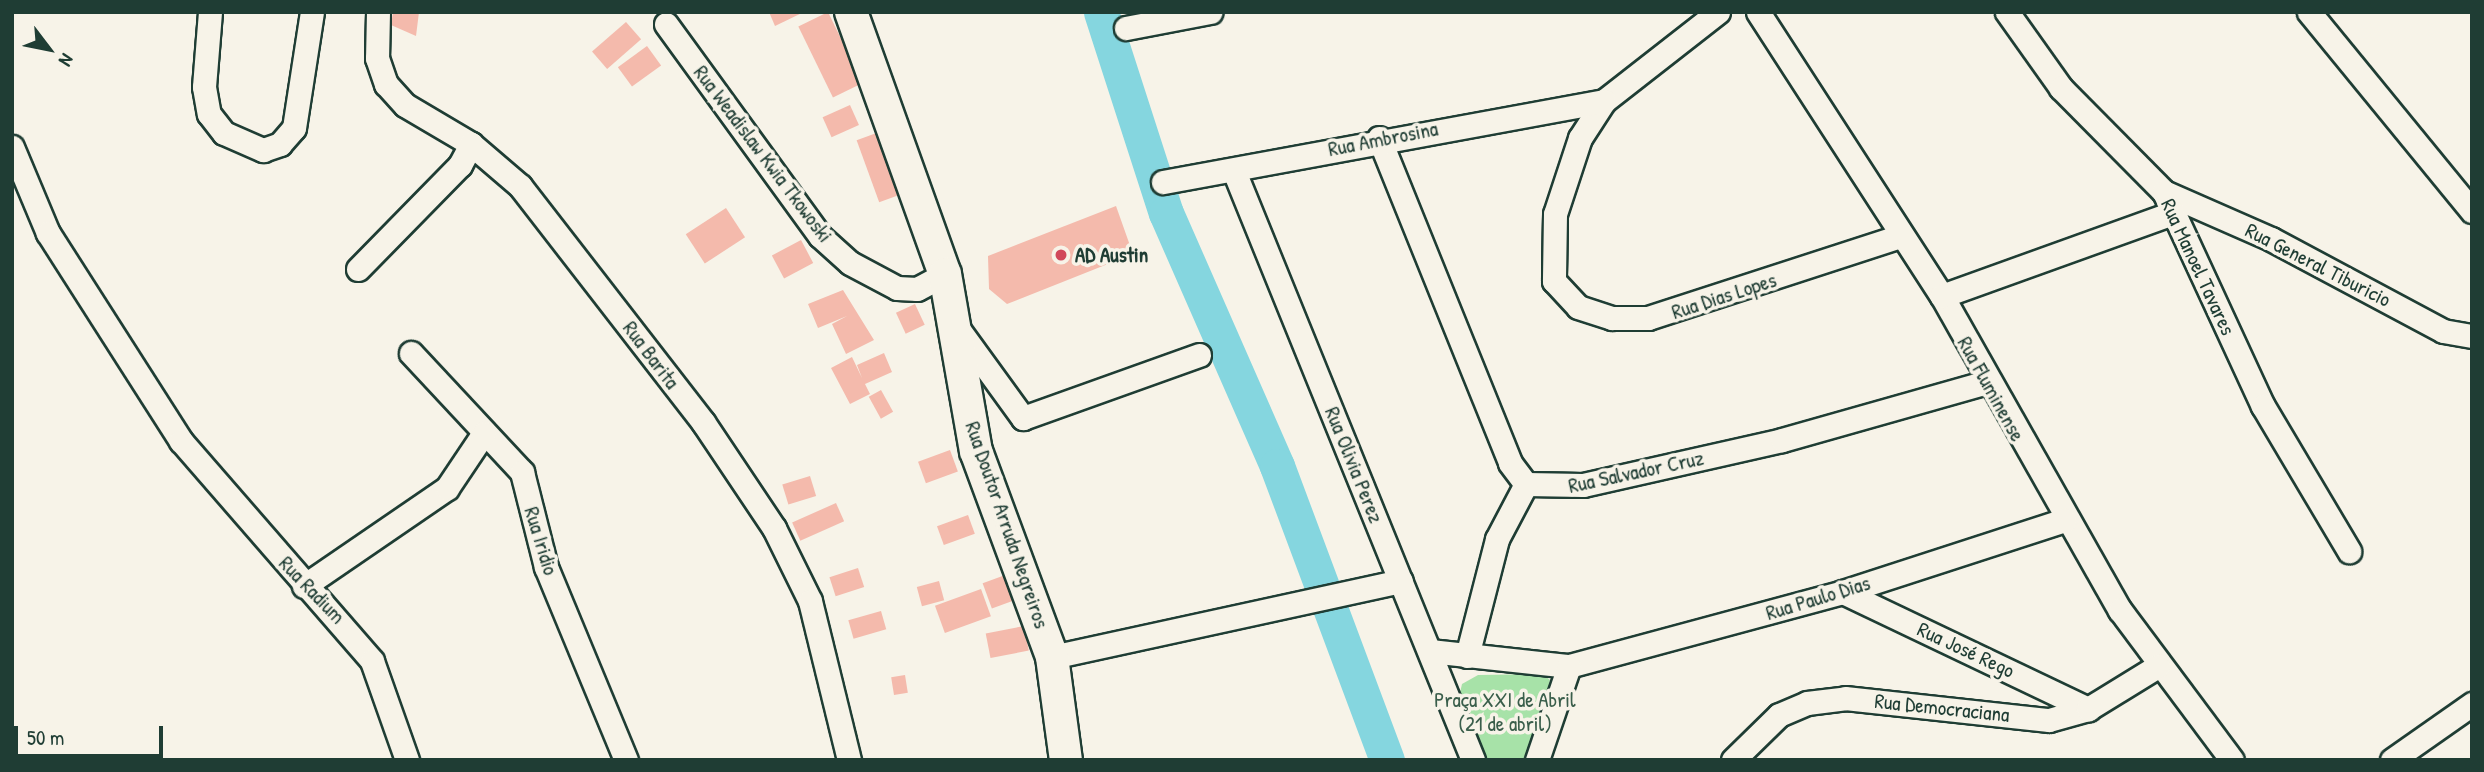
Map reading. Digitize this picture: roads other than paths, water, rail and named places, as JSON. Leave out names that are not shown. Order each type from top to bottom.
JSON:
[{"type":"street","points":[[210,12],[204,87],[209,114],[224,133],[263,150],[280,144],[294,128],[312,12]]},
{"type":"street","name":"Rua Barita","points":[[378,12],[377,58],[386,84],[405,106],[471,144],[540,209],[703,422],[774,528],[810,601],[849,760]]},
{"type":"street","name":"Rua Doutor Arruda Negreiros","points":[[851,12],[945,274],[957,327],[976,451],[1052,657],[1066,760]]},
{"type":"street","points":[[1126,29],[1210,12]]},
{"type":"street","name":"Rua Dias Lopes","points":[[1718,12],[1604,101],[1565,176],[1550,248],[1554,281],[1578,307],[1612,318],[1689,310],[1900,236]]},
{"type":"street","name":"Rua Fluminense","points":[[1758,12],[1900,236],[1942,296],[2064,520],[2158,666],[2232,760]]},
{"type":"street","name":"Rua Manoel Tavares","points":[[2007,12],[2061,88],[2168,202],[2263,406],[2349,551]]},
{"type":"street","points":[[2309,12],[2472,211]]},
{"type":"street","name":"Rua Weadislaw Kwia Tkowoski","points":[[666,24],[830,246],[897,288],[917,289],[945,274]]},
{"type":"street","name":"Rua Ambrosina","points":[[1163,182],[1234,171],[1379,138],[1604,101]]},
{"type":"street","points":[[1379,138],[1510,463],[1526,484],[1497,539],[1467,656]]},
{"type":"street","points":[[358,269],[460,165],[471,144]]},
{"type":"street","name":"Rua Radium","points":[[12,147],[48,233],[181,441],[303,586],[348,627],[372,661],[407,760]]},
{"type":"street","name":"Rua Olivia Perez","points":[[1234,171],[1473,760]]},
{"type":"street","points":[[1942,296],[2168,202]]},
{"type":"street","name":"Rua General Tiburicio","points":[[2168,202],[2271,239],[2443,331],[2472,336]]},
{"type":"street","points":[[957,327],[1023,418],[1199,355]]},
{"type":"street","name":"Rua Iridio","points":[[411,353],[522,472],[546,567],[626,760]]},
{"type":"street","name":"Rua Salvador Cruz","points":[[1526,484],[1583,485],[1782,440],[1987,382]]},
{"type":"street","points":[[303,586],[447,488],[484,433]]},
{"type":"street","name":"Rua Paulo Dias","points":[[1430,651],[1569,666],[1843,592],[2064,520]]},
{"type":"street","points":[[1052,657],[1401,582]]},
{"type":"street","name":"Rua José Rego","points":[[1843,592],[2088,709]]},
{"type":"street","points":[[1537,760],[1569,666]]},
{"type":"street","name":"Rua Democraciana","points":[[1733,760],[1779,715],[1807,703],[1845,698],[2049,720],[2088,709],[2158,666]]},
{"type":"street","points":[[2392,760],[2472,704]]},
{"type":"waterway","points":[[1101,12],[1166,213],[1277,466],[1387,760]]},
{"type":"place","name":"AD Austin","points":[[1061,255]]},
{"type":"park label","name":"Praça XXI de Abril (21 de abril)","points":[[1505,712]]}]
